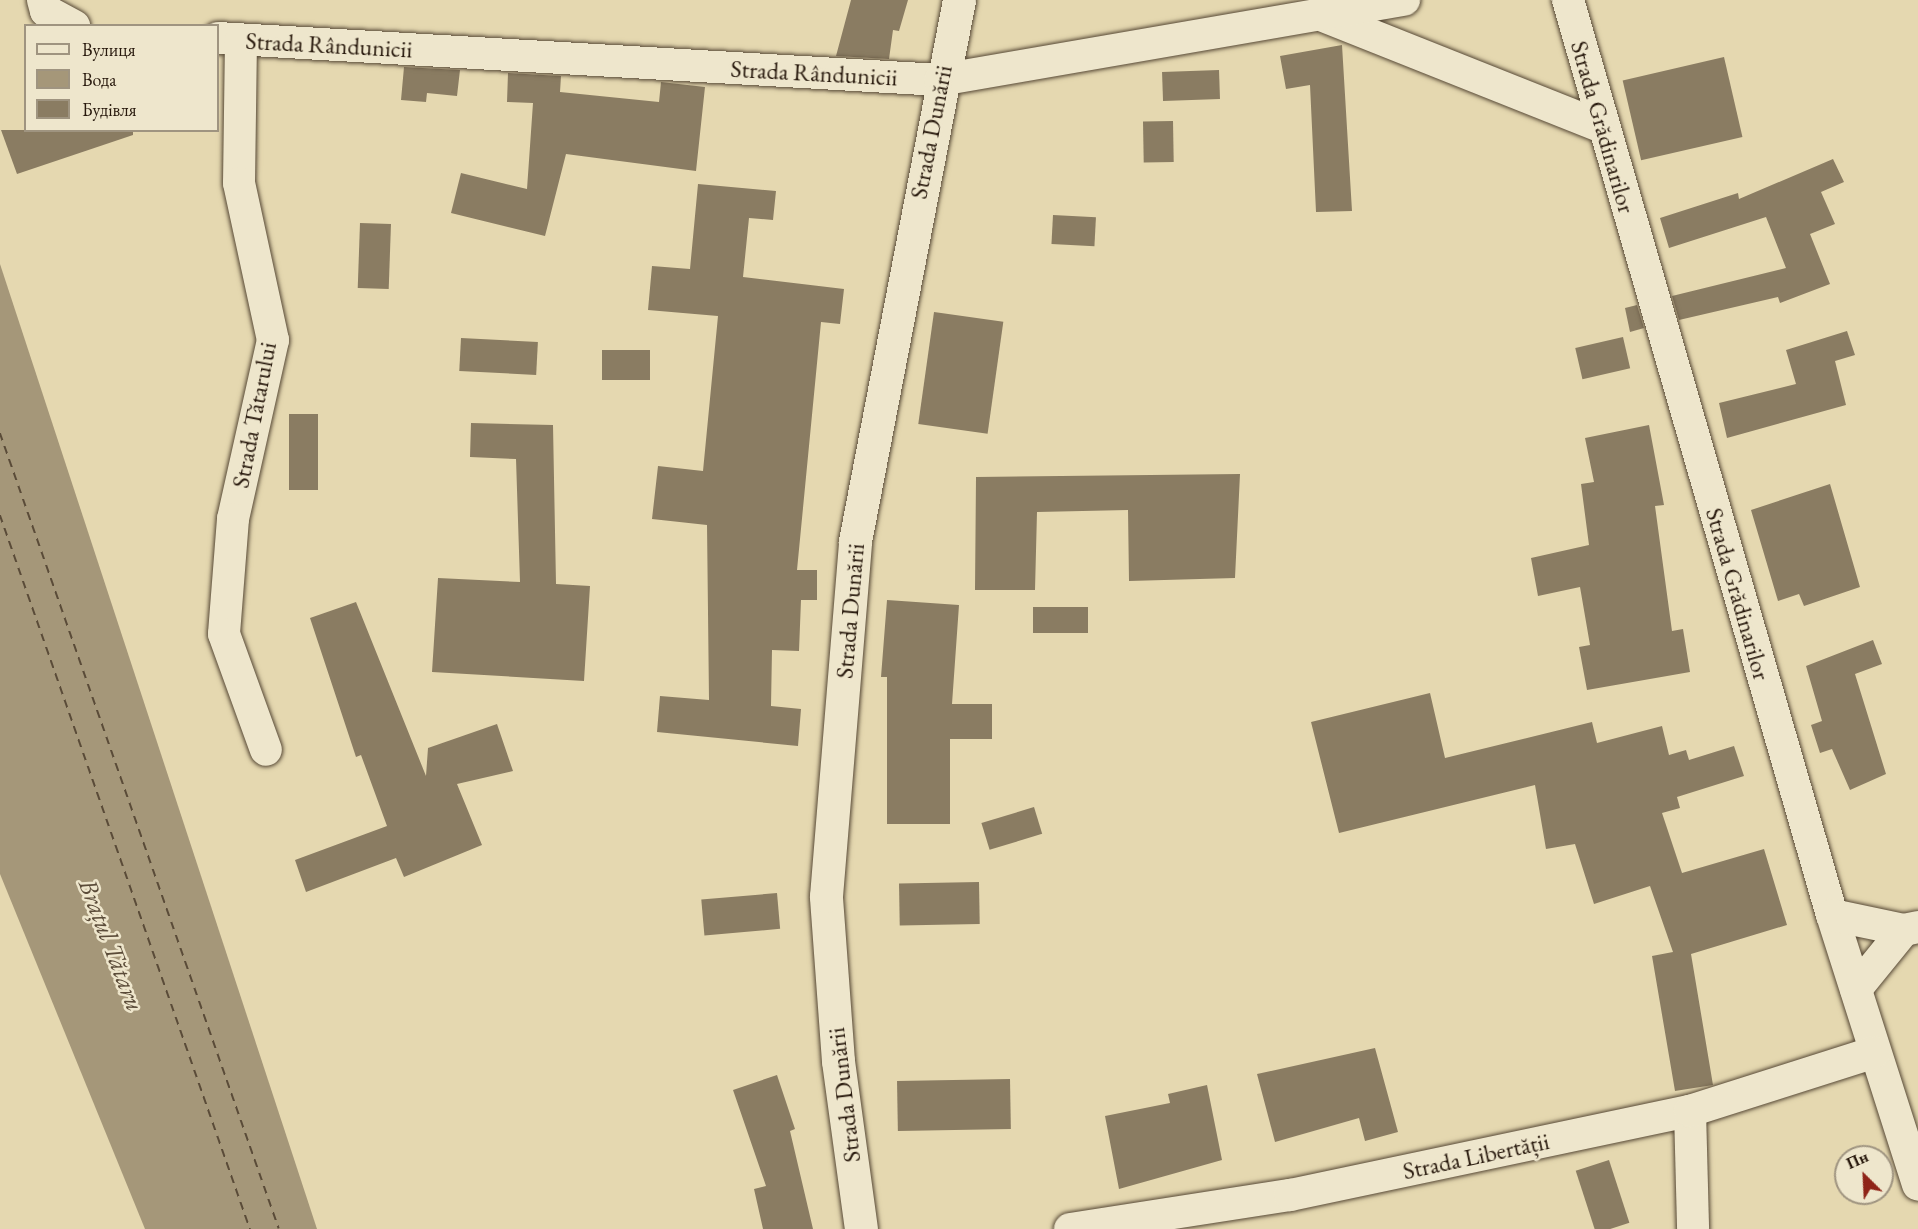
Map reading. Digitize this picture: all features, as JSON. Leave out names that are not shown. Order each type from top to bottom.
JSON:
[{"type":"main road","name":"Strada Dunării","points":[[861,1229],[838,1061],[826,896],[855,541],[940,80],[960,0]]},
{"type":"street","name":"Strada Rândunicii","points":[[229,39],[940,80],[1404,0]]},
{"type":"street","name":"Strada Grădinarilor","points":[[1568,0],[1602,127],[1832,915],[1918,1185]]},
{"type":"street","points":[[45,5],[71,24]]},
{"type":"street","points":[[1320,15],[1602,127]]},
{"type":"street","name":"Strada Tătarului","points":[[229,39],[239,183],[273,340],[233,519],[224,634],[266,750]]},
{"type":"street","points":[[1832,915],[1911,928]]},
{"type":"street","points":[[1856,989],[1911,928]]},
{"type":"street","name":"Strada Libertății","points":[[1070,1229],[1290,1195],[1690,1111],[1875,1052]]},
{"type":"street","points":[[1690,1111],[1693,1229]]},
{"type":"water","name":"Brațul Tătaru","points":[[0,264],[317,1229],[145,1229],[0,874]]},
{"type":"building","points":[[851,0],[908,0],[899,31],[893,30],[889,59],[836,56]]},
{"type":"building","points":[[1342,45],[1352,211],[1316,212],[1310,85],[1286,89],[1280,56]]},
{"type":"building","points":[[1724,57],[1742,137],[1641,160],[1623,80]]},
{"type":"building","points":[[404,67],[460,70],[457,96],[427,93],[426,102],[401,100]]},
{"type":"building","points":[[1219,70],[1220,99],[1163,101],[1162,72]]},
{"type":"building","points":[[508,73],[561,76],[560,92],[659,102],[661,82],[705,87],[696,171],[566,154],[545,236],[451,213],[461,173],[527,189],[533,103],[507,102]]},
{"type":"building","points":[[1173,121],[1174,162],[1144,163],[1143,122]]},
{"type":"building","points":[[1,130],[133,132],[133,135],[17,174]]},
{"type":"building","points":[[1833,159],[1844,182],[1821,192],[1835,224],[1810,234],[1830,284],[1780,303],[1778,297],[1679,320],[1672,296],[1786,268],[1766,217],[1669,248],[1660,218],[1738,193],[1739,199]]},
{"type":"building","points":[[698,184],[776,191],[773,220],[749,218],[743,277],[844,289],[840,324],[821,322],[797,570],[817,570],[817,600],[801,600],[799,651],[772,650],[771,706],[801,709],[798,746],[657,732],[660,696],[709,700],[707,525],[652,519],[658,466],[703,471],[718,316],[648,310],[652,266],[690,269]]},
{"type":"building","points":[[1053,215],[1096,217],[1094,246],[1051,244]]},
{"type":"building","points":[[360,223],[391,224],[389,289],[358,288]]},
{"type":"building","points":[[1637,305],[1644,328],[1630,332],[1625,308]]},
{"type":"building","points":[[934,312],[1003,322],[988,434],[918,424]]},
{"type":"building","points":[[1847,331],[1855,355],[1835,361],[1846,405],[1727,438],[1719,403],[1796,384],[1786,350]]},
{"type":"building","points":[[1623,337],[1630,368],[1582,379],[1575,348]]},
{"type":"building","points":[[461,338],[538,342],[536,375],[459,371]]},
{"type":"building","points":[[602,350],[650,350],[650,380],[602,380]]},
{"type":"building","points":[[289,414],[318,414],[318,490],[289,490]]},
{"type":"building","points":[[471,423],[553,425],[556,584],[590,586],[584,681],[432,672],[438,578],[520,582],[516,459],[470,457]]},
{"type":"building","points":[[1649,425],[1664,505],[1655,506],[1672,631],[1683,629],[1690,672],[1587,690],[1579,647],[1590,645],[1580,587],[1538,596],[1531,558],[1589,545],[1581,484],[1594,482],[1585,438]]},
{"type":"building","points":[[1240,474],[1235,578],[1129,581],[1128,510],[1037,512],[1035,590],[975,590],[976,477]]},
{"type":"building","points":[[1830,484],[1860,587],[1804,606],[1799,594],[1778,601],[1751,510]]},
{"type":"building","points":[[887,600],[959,605],[952,704],[992,704],[992,739],[950,739],[950,824],[887,824],[887,677],[881,677]]},
{"type":"building","points":[[356,602],[426,776],[428,748],[497,724],[513,771],[457,784],[482,845],[404,877],[396,858],[306,892],[295,860],[387,826],[361,755],[356,757],[310,618]]},
{"type":"building","points":[[1033,607],[1088,607],[1088,633],[1033,633]]},
{"type":"building","points":[[1873,640],[1882,664],[1855,674],[1886,774],[1850,790],[1832,749],[1820,753],[1811,725],[1822,721],[1806,666]]},
{"type":"building","points":[[1430,693],[1445,758],[1592,722],[1597,743],[1662,726],[1669,755],[1686,750],[1689,760],[1734,746],[1744,776],[1677,797],[1680,808],[1662,813],[1682,873],[1764,849],[1787,925],[1691,954],[1713,1085],[1675,1091],[1652,956],[1673,952],[1650,886],[1594,904],[1575,844],[1546,849],[1535,785],[1339,833],[1311,722]]},
{"type":"building","points":[[1034,807],[1042,834],[990,850],[981,823]]},
{"type":"building","points":[[979,882],[980,924],[900,925],[899,883]]},
{"type":"building","points":[[777,893],[780,929],[704,935],[701,900]]},
{"type":"building","points":[[1375,1048],[1398,1132],[1365,1141],[1359,1118],[1275,1142],[1257,1074]]},
{"type":"building","points":[[777,1075],[795,1129],[790,1131],[813,1229],[763,1229],[754,1189],[766,1186],[733,1090]]},
{"type":"building","points":[[1010,1079],[1011,1129],[898,1131],[897,1081]]},
{"type":"building","points":[[1207,1085],[1222,1160],[1119,1189],[1105,1116],[1170,1103],[1168,1094]]},
{"type":"building","points":[[1609,1160],[1629,1223],[1610,1229],[1595,1229],[1576,1171]]},
{"type":"ferry route","points":[[0,433],[279,1229]]},
{"type":"ferry route","points":[[0,515],[250,1229]]}]
